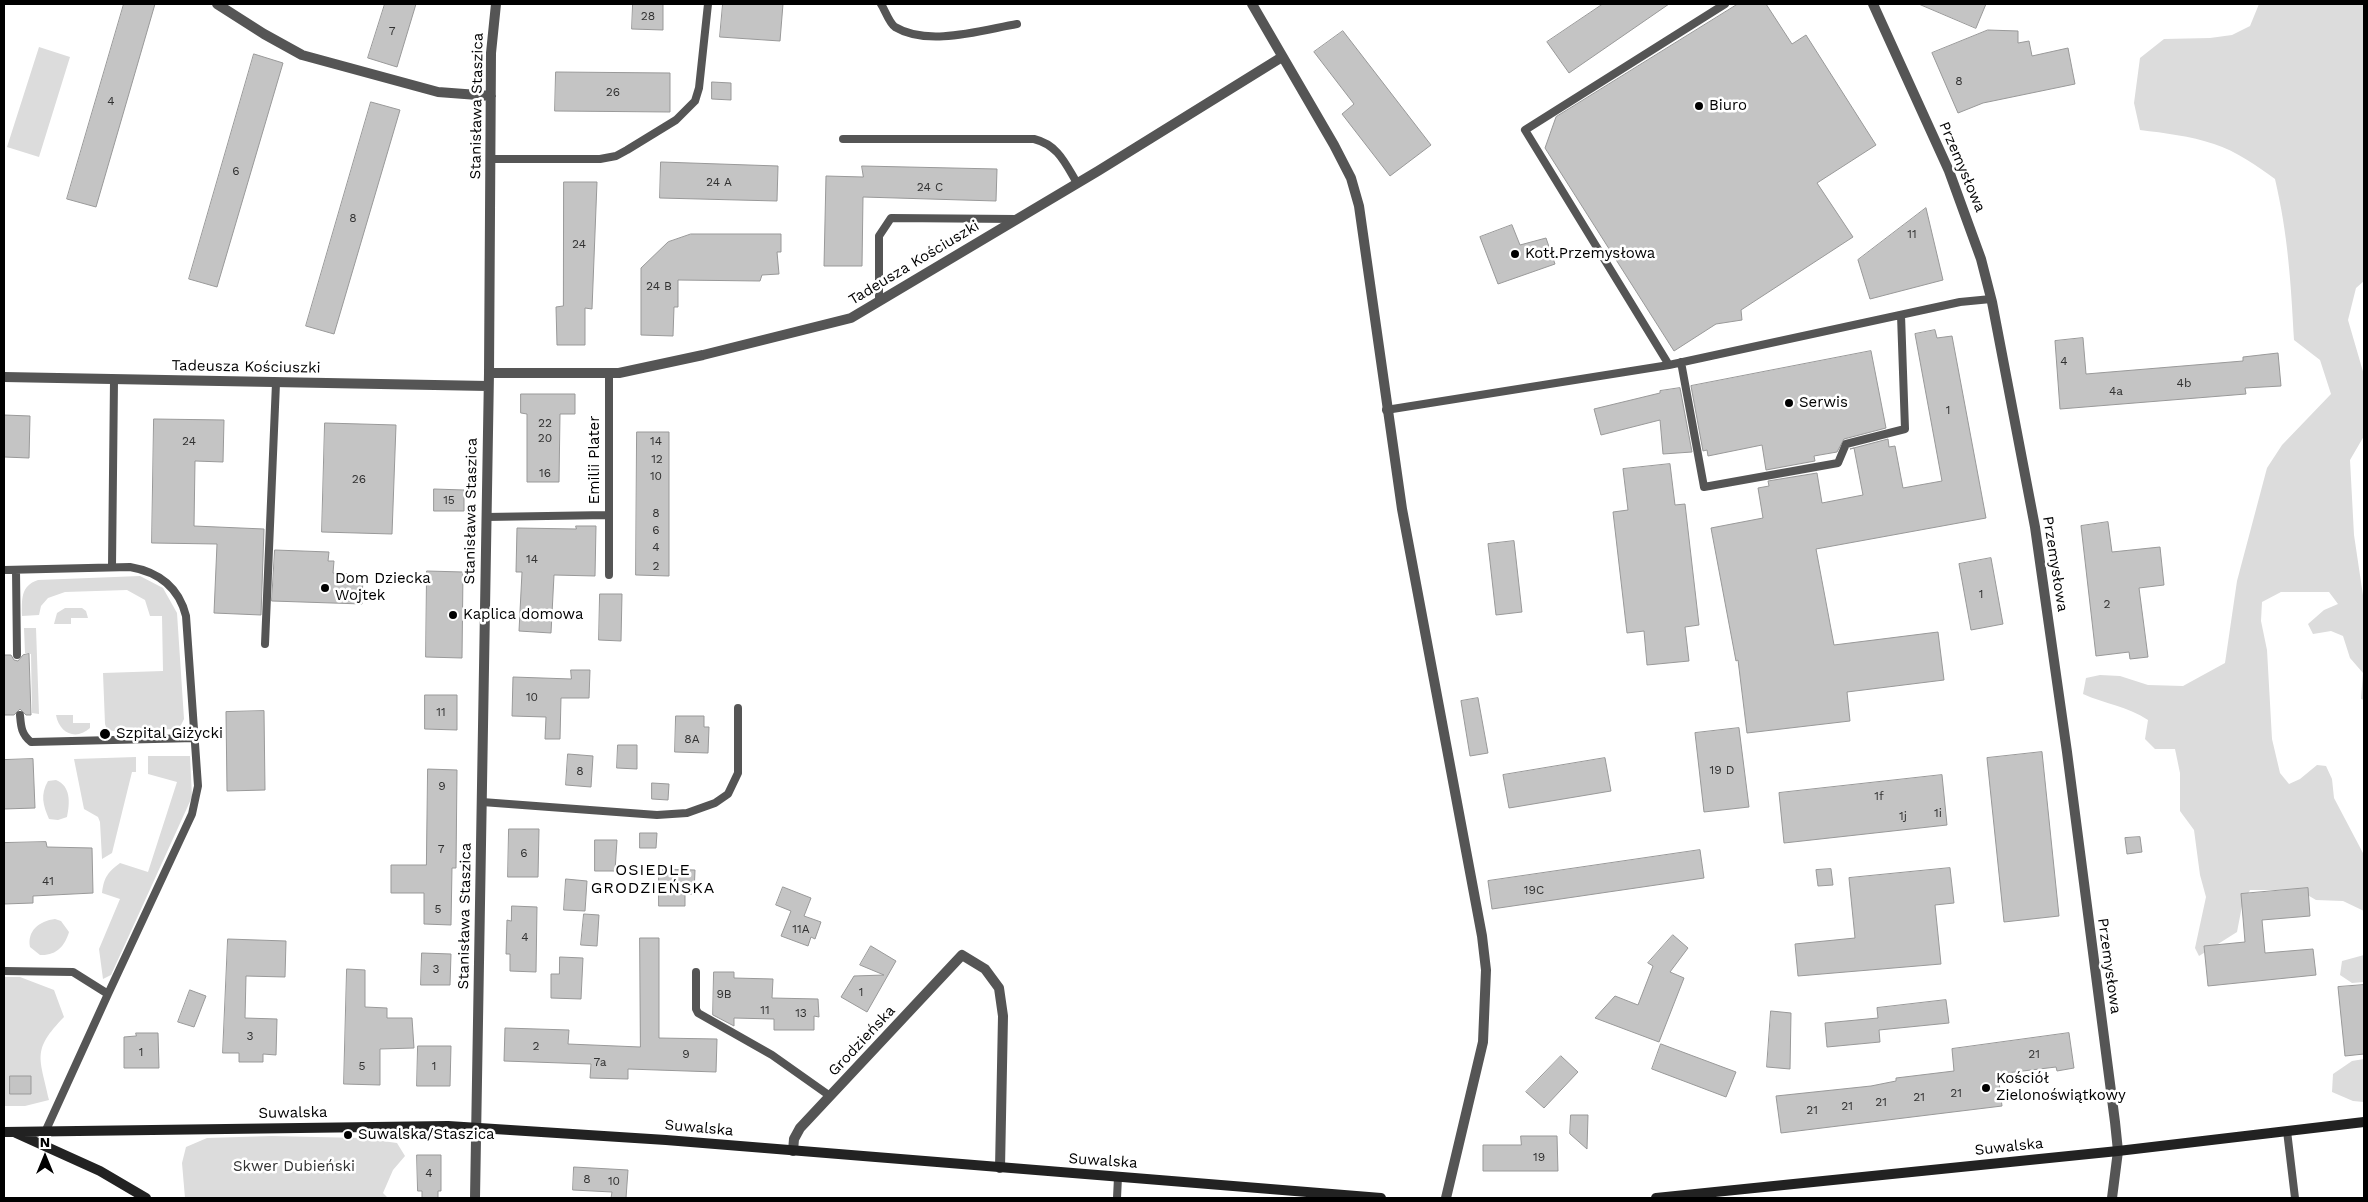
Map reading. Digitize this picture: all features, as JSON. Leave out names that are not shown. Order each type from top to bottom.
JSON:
[{"type":"street","points":[[217,4],[264,34],[302,55],[438,92],[492,96]]},
{"type":"street","name":"Stanisława Staszica","points":[[475,1198],[489,372],[492,38],[496,4]]},
{"type":"street","points":[[1252,4],[1334,145],[1351,178],[1359,206],[1386,410],[1409,550],[1486,970],[1483,1042],[1446,1198]]},
{"type":"street","name":"Przemysłowa","points":[[1873,4],[1952,180],[1981,259],[1991,299],[2035,527],[2067,752],[2118,1151],[2112,1198]]},
{"type":"street","name":"Tadeusza Kościuszki","points":[[489,372],[619,373],[699,356],[851,318],[1077,183],[1282,57]]},
{"type":"street","name":"Tadeusza Kościuszki","points":[[4,377],[488,386]]},
{"type":"street","name":"Grodzieńska","points":[[793,1151],[794,1139],[800,1128],[962,955],[985,969],[999,988],[1003,1016],[1000,1168]]},
{"type":"street","name":"Suwalska","points":[[1656,1198],[1730,1194],[2364,1122]]},
{"type":"street","name":"Suwalska","points":[[8,1132],[448,1126],[666,1140],[1381,1198]]},
{"type":"street","points":[[8,1132],[100,1171],[146,1198]]},
{"type":"lane","points":[[491,158],[600,158],[616,156],[676,120],[695,101],[699,88],[708,4]]},
{"type":"lane","points":[[881,4],[894,26],[918,36],[952,36],[1017,24]]},
{"type":"lane","points":[[1669,365],[1525,130],[1725,4]]},
{"type":"lane","points":[[843,139],[1034,139],[1054,148],[1077,183]]},
{"type":"lane","points":[[879,301],[879,236],[891,218],[1016,219]]},
{"type":"lane","points":[[1386,410],[1669,365],[1960,302],[1991,299]]},
{"type":"lane","points":[[1681,362],[1704,488],[1838,463],[1846,444],[1905,429],[1901,315]]},
{"type":"lane","name":"Emilii Plater","points":[[486,517],[608,515],[609,373]]},
{"type":"lane","points":[[112,566],[114,380]]},
{"type":"lane","points":[[265,644],[276,383]]},
{"type":"lane","points":[[608,515],[609,575]]},
{"type":"lane","points":[[4,570],[112,566],[142,569],[159,576],[173,588],[182,602],[186,616],[198,786],[192,814],[46,1130]]},
{"type":"lane","points":[[16,570],[17,655]]},
{"type":"lane","points":[[482,802],[657,815],[687,813],[708,806],[728,794],[738,774],[738,708]]},
{"type":"lane","points":[[20,715],[22,730],[25,737],[31,742],[195,738]]},
{"type":"lane","points":[[4,971],[73,972],[108,994]]},
{"type":"lane","points":[[696,972],[696,1009],[698,1013],[772,1055],[830,1096]]},
{"type":"lane","points":[[2287,1131],[2295,1198]]},
{"type":"lane","points":[[1117,1198],[1118,1177]]},
{"type":"green space","points":[[2259,4],[2364,4],[2364,281],[2356,288],[2348,320],[2364,375],[2364,436],[2350,460],[2354,535],[2364,602],[2364,700],[2361,699],[2363,673],[2350,658],[2343,636],[2331,631],[2313,634],[2308,624],[2324,610],[2338,604],[2329,592],[2281,592],[2262,602],[2261,621],[2267,650],[2272,739],[2280,773],[2289,784],[2300,779],[2317,765],[2326,766],[2332,779],[2334,798],[2364,855],[2364,911],[2343,901],[2316,900],[2299,890],[2250,890],[2242,906],[2237,932],[2199,956],[2195,948],[2206,897],[2200,875],[2194,830],[2180,811],[2180,773],[2175,749],[2155,749],[2145,739],[2148,720],[2140,715],[2083,694],[2086,678],[2100,675],[2120,676],[2148,685],[2183,686],[2225,663],[2237,581],[2267,468],[2282,445],[2331,394],[2320,360],[2294,340],[2288,259],[2275,179],[2254,164],[2214,144],[2187,137],[2140,130],[2134,103],[2140,58],[2164,39],[2210,38],[2232,35],[2250,26]]},
{"type":"green space","points":[[39,47],[70,57],[39,157],[7,147]]},
{"type":"green space","points":[[140,576],[163,588],[177,613],[184,719],[176,729],[107,730],[105,724],[103,673],[163,671],[162,616],[150,616],[145,600],[127,590],[65,592],[48,598],[41,606],[39,615],[22,616],[23,594],[28,586],[38,580]]},
{"type":"green space","points":[[65,608],[82,608],[86,611],[88,618],[71,618],[71,624],[54,624],[57,613]]},
{"type":"green space","points":[[24,628],[36,628],[39,714],[32,713],[31,654],[25,653]]},
{"type":"green space","points":[[56,715],[73,715],[73,723],[90,723],[90,728],[79,734],[69,733],[61,726]]},
{"type":"green space","points":[[148,756],[190,756],[192,797],[111,975],[103,979],[99,949],[120,899],[102,893],[105,879],[120,863],[148,872],[177,782],[148,774]]},
{"type":"green space","points":[[136,757],[136,772],[132,772],[112,853],[102,859],[100,822],[98,817],[84,809],[74,759]]},
{"type":"green space","points":[[56,780],[64,786],[69,801],[67,817],[58,820],[49,819],[43,800],[48,781]]},
{"type":"green space","points":[[55,919],[61,921],[69,932],[67,937],[62,946],[55,952],[40,955],[30,947],[30,936],[39,925]]},
{"type":"green space","points":[[2364,955],[2364,982],[2352,983],[2340,975],[2342,961]]},
{"type":"green space","points":[[4,977],[20,977],[54,990],[64,1017],[46,1038],[42,1047],[41,1064],[49,1100],[25,1106],[4,1106]]},
{"type":"green space","points":[[2364,1059],[2364,1102],[2353,1101],[2332,1092],[2333,1074],[2352,1061]]},
{"type":"green space","name":"Skwer Dubieński","points":[[272,1136],[361,1138],[397,1143],[405,1156],[393,1170],[383,1193],[388,1198],[185,1198],[182,1163],[186,1147],[207,1138]]},
{"type":"building","points":[[124,4],[155,4],[96,207],[67,199]]},
{"type":"building","points":[[385,4],[416,4],[397,67],[368,58]]},
{"type":"building","points":[[633,4],[663,4],[663,30],[632,29]]},
{"type":"building","points":[[723,4],[783,4],[780,41],[720,37]]},
{"type":"building","points":[[1603,4],[1669,4],[1569,73],[1547,42]]},
{"type":"building","points":[[1738,4],[1766,4],[1792,44],[1806,35],[1876,145],[1817,183],[1853,237],[1741,310],[1742,320],[1716,324],[1674,351],[1545,148],[1556,117]]},
{"type":"building","points":[[1919,4],[1986,4],[1976,28]]},
{"type":"building","points":[[1988,30],[2018,31],[2018,43],[2029,41],[2032,56],[2068,48],[2075,84],[1983,103],[1958,113],[1932,53]]},
{"type":"building","points":[[1343,31],[1431,145],[1390,176],[1342,114],[1354,104],[1314,52]]},
{"type":"building","points":[[254,54],[283,63],[217,287],[189,279]]},
{"type":"building","points":[[556,72],[670,73],[670,112],[555,111]]},
{"type":"building","points":[[712,82],[731,83],[731,100],[712,99]]},
{"type":"building","points":[[371,102],[400,110],[334,334],[306,326]]},
{"type":"building","points":[[661,162],[778,166],[777,201],[660,198]]},
{"type":"building","points":[[862,166],[997,169],[996,201],[863,197],[862,266],[824,266],[826,176],[863,177]]},
{"type":"building","points":[[564,182],[597,182],[592,309],[585,308],[585,345],[557,345],[556,307],[563,306]]},
{"type":"building","points":[[1926,208],[1943,280],[1870,299],[1858,260]]},
{"type":"building","points":[[1512,225],[1520,245],[1546,238],[1555,264],[1498,284],[1480,237]]},
{"type":"building","points":[[691,234],[781,234],[781,252],[777,252],[779,274],[762,275],[760,281],[678,280],[678,307],[674,307],[673,336],[641,335],[641,268],[668,242]]},
{"type":"building","points":[[1935,330],[1937,338],[1952,336],[1986,518],[1816,549],[1834,645],[1938,632],[1944,680],[1847,692],[1850,721],[1747,733],[1738,660],[1736,661],[1711,528],[1763,518],[1758,488],[1769,486],[1768,481],[1817,473],[1822,503],[1863,495],[1854,448],[1850,449],[1888,439],[1889,447],[1895,446],[1903,488],[1942,481],[1915,334]]},
{"type":"building","points":[[2083,338],[2086,374],[2243,361],[2243,357],[2278,353],[2281,386],[2245,388],[2246,394],[2060,409],[2055,341]]},
{"type":"building","name":"Serwis","points":[[1871,351],[1886,428],[1844,439],[1837,452],[1814,456],[1815,461],[1766,470],[1762,445],[1708,456],[1707,450],[1703,451],[1691,386]]},
{"type":"building","points":[[1680,388],[1692,452],[1663,454],[1660,420],[1601,435],[1594,409],[1660,393],[1660,391]]},
{"type":"building","points":[[521,394],[575,394],[575,414],[560,414],[559,482],[527,482],[527,414],[521,413]]},
{"type":"building","points":[[4,415],[30,416],[29,458],[4,457]]},
{"type":"building","points":[[154,419],[224,420],[223,462],[195,461],[194,526],[264,529],[261,615],[214,613],[217,544],[152,543]]},
{"type":"building","points":[[325,423],[396,425],[392,534],[322,532]]},
{"type":"building","points":[[637,432],[669,432],[669,576],[636,575]]},
{"type":"building","points":[[1670,464],[1675,505],[1685,504],[1699,625],[1685,627],[1689,661],[1647,665],[1644,631],[1627,633],[1613,512],[1628,510],[1623,469]]},
{"type":"building","points":[[434,489],[464,490],[464,511],[434,511]]},
{"type":"building","points":[[2108,522],[2112,552],[2160,547],[2164,585],[2139,588],[2148,657],[2130,659],[2129,652],[2096,656],[2081,526]]},
{"type":"building","points":[[576,526],[596,526],[595,576],[554,575],[551,633],[519,631],[522,572],[516,572],[517,528],[576,529]]},
{"type":"building","points":[[1514,541],[1522,612],[1496,615],[1488,544]]},
{"type":"building","points":[[275,550],[329,552],[328,561],[334,561],[333,573],[363,575],[362,604],[272,601]]},
{"type":"building","points":[[1991,558],[2003,624],[1971,630],[1959,564]]},
{"type":"building","points":[[427,571],[463,572],[462,658],[426,657]]},
{"type":"building","points":[[600,594],[622,594],[621,641],[599,640]]},
{"type":"building","points":[[29,654],[31,715],[26,715],[20,709],[14,715],[4,715],[4,655],[11,655],[14,660],[18,661],[23,655]]},
{"type":"building","points":[[571,670],[590,670],[589,698],[561,698],[560,739],[545,739],[546,717],[512,716],[513,677],[571,679]]},
{"type":"building","points":[[425,695],[457,695],[457,730],[425,729]]},
{"type":"building","points":[[1478,698],[1488,753],[1470,756],[1461,701]]},
{"type":"building","points":[[264,711],[265,790],[227,791],[226,712]]},
{"type":"building","points":[[676,716],[704,716],[704,727],[709,727],[708,753],[675,752]]},
{"type":"building","points":[[1739,728],[1749,807],[1704,812],[1695,733]]},
{"type":"building","points":[[618,745],[637,745],[637,769],[617,768]]},
{"type":"building","points":[[2042,752],[2059,916],[2004,922],[1987,758]]},
{"type":"building","points":[[568,754],[593,756],[591,787],[566,785]]},
{"type":"building","points":[[1605,758],[1611,791],[1509,808],[1503,775]]},
{"type":"building","points":[[33,759],[35,808],[4,809],[4,760]]},
{"type":"building","points":[[428,769],[457,770],[456,868],[452,868],[451,925],[424,924],[424,893],[391,893],[391,865],[426,865]]},
{"type":"building","points":[[1942,775],[1947,825],[1784,843],[1779,793]]},
{"type":"building","points":[[652,783],[669,784],[668,800],[652,799]]},
{"type":"building","points":[[509,829],[539,829],[538,877],[508,877]]},
{"type":"building","points":[[640,833],[657,833],[656,848],[640,848]]},
{"type":"building","points":[[2140,837],[2142,852],[2127,854],[2125,838]]},
{"type":"building","points":[[595,840],[617,840],[615,871],[595,871]]},
{"type":"building","points":[[46,842],[47,847],[92,848],[93,893],[33,896],[33,903],[4,904],[4,843]]},
{"type":"building","points":[[1700,850],[1704,878],[1492,909],[1488,881]]},
{"type":"building","points":[[1950,868],[1954,903],[1935,905],[1941,964],[1798,976],[1795,944],[1855,938],[1849,878]]},
{"type":"building","points":[[659,869],[695,870],[694,894],[685,894],[685,906],[659,906]]},
{"type":"building","points":[[1831,869],[1833,885],[1818,886],[1816,870]]},
{"type":"building","points":[[566,879],[587,881],[585,911],[564,910]]},
{"type":"building","points":[[783,887],[811,898],[804,916],[821,922],[815,939],[811,937],[808,946],[781,936],[791,911],[776,905]]},
{"type":"building","points":[[2308,888],[2310,916],[2262,920],[2265,953],[2313,949],[2316,975],[2208,986],[2204,946],[2245,942],[2241,894]]},
{"type":"building","points":[[512,906],[537,907],[536,972],[510,971],[510,954],[506,954],[507,920],[511,921]]},
{"type":"building","points":[[584,914],[599,915],[597,946],[581,945]]},
{"type":"building","points":[[1673,935],[1688,948],[1670,972],[1684,978],[1659,1042],[1595,1018],[1615,996],[1638,1005],[1653,966],[1648,963]]},
{"type":"building","points":[[640,938],[659,938],[659,1038],[717,1039],[716,1072],[628,1069],[628,1079],[590,1078],[591,1064],[504,1061],[505,1028],[569,1030],[568,1044],[640,1047]]},
{"type":"building","points":[[228,939],[286,941],[285,977],[246,976],[245,1018],[277,1019],[276,1055],[263,1054],[263,1062],[239,1062],[239,1053],[223,1053]]},
{"type":"building","points":[[871,946],[896,961],[867,1012],[841,997],[854,976],[884,975],[860,965]]},
{"type":"building","points":[[422,953],[451,954],[450,985],[421,985]]},
{"type":"building","points":[[560,957],[583,958],[581,999],[551,998],[551,974],[559,974]]},
{"type":"building","points":[[347,969],[365,970],[365,1007],[387,1008],[387,1018],[412,1018],[414,1048],[380,1049],[380,1085],[344,1084]]},
{"type":"building","points":[[714,972],[734,972],[734,978],[773,979],[772,998],[818,999],[819,1017],[814,1016],[814,1030],[774,1030],[774,1019],[734,1018],[734,1026],[713,1015]]},
{"type":"building","points":[[2364,985],[2364,1054],[2345,1056],[2338,987]]},
{"type":"building","points":[[190,990],[206,996],[194,1027],[178,1022]]},
{"type":"building","points":[[1946,1000],[1949,1023],[1879,1030],[1880,1042],[1827,1047],[1825,1023],[1878,1018],[1877,1008]]},
{"type":"building","points":[[1771,1011],[1791,1013],[1790,1069],[1767,1067]]},
{"type":"building","points":[[136,1033],[158,1033],[159,1068],[124,1068],[124,1037],[136,1036]]},
{"type":"building","points":[[2069,1033],[2074,1068],[2057,1071],[2056,1067],[1998,1074],[2002,1106],[1781,1133],[1776,1096],[1871,1086],[1896,1081],[1896,1078],[1954,1071],[1952,1049]]},
{"type":"building","points":[[1661,1044],[1736,1072],[1726,1097],[1652,1069]]},
{"type":"building","points":[[418,1046],[451,1046],[450,1086],[417,1086]]},
{"type":"building","points":[[1561,1056],[1578,1072],[1544,1108],[1526,1092]]},
{"type":"building","points":[[10,1076],[31,1076],[31,1094],[10,1094]]},
{"type":"building","points":[[1571,1115],[1588,1115],[1587,1149],[1570,1134]]},
{"type":"building","points":[[1521,1136],[1557,1136],[1558,1171],[1483,1171],[1483,1145],[1521,1145]]},
{"type":"building","points":[[417,1155],[441,1155],[441,1191],[438,1191],[438,1198],[422,1198],[422,1191],[418,1191]]},
{"type":"building","points":[[574,1167],[628,1170],[626,1198],[611,1198],[612,1192],[573,1190]]},
{"type":"place","name":"Biuro","points":[[1699,106]]},
{"type":"place","name":"Kotł.Przemysłowa","points":[[1515,254]]},
{"type":"place","name":"Serwis","points":[[1789,403]]},
{"type":"place","name":"Dom Dziecka Wojtek","points":[[325,588]]},
{"type":"place","name":"Kaplica domowa","points":[[453,615]]},
{"type":"place","name":"Szpital Giżycki","points":[[105,734]]},
{"type":"place","name":"Kościół Zielonoświątkowy","points":[[1986,1088]]},
{"type":"place","name":"Suwalska/Staszica","points":[[348,1135]]},
{"type":"district","name":"OSIEDLE GRODZIEŃSKA","points":[[653,879]]}]
